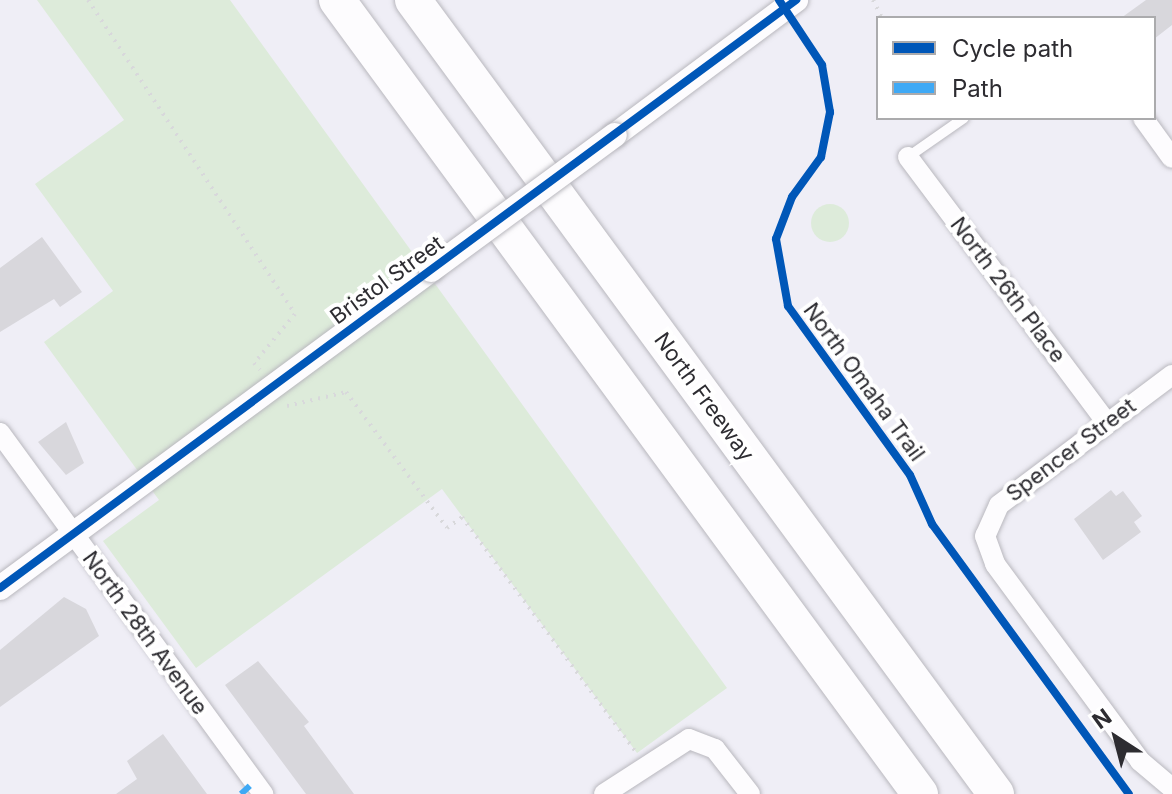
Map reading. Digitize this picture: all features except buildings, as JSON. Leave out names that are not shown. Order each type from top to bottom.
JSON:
[{"type":"highway","points":[[337,0],[920,794]]},
{"type":"highway","name":"North Freeway","points":[[413,0],[996,794]]},
{"type":"street","name":"Bristol Street","points":[[0,588],[796,0]]},
{"type":"street","points":[[1144,120],[1172,158]]},
{"type":"street","name":"North 26th Place","points":[[908,157],[1107,423]]},
{"type":"street","name":"Spencer Street","points":[[1172,375],[999,505],[985,536],[995,564],[1140,761],[1172,788]]},
{"type":"street","name":"North 28th Avenue","points":[[0,433],[253,790]]},
{"type":"street","points":[[604,794],[645,764],[696,739],[715,749],[750,794]]},
{"type":"lane","points":[[908,157],[961,120]]},
{"type":"path","points":[[88,0],[295,314],[254,363],[258,369]]},
{"type":"path","points":[[285,405],[290,410],[346,392],[447,528],[462,517],[645,764]]},
{"type":"green space","points":[[37,0],[230,0],[727,688],[637,753],[442,489],[196,668],[103,541],[159,500],[44,342],[113,291],[35,184],[124,120]]},
{"type":"green space","points":[[830,204],[843,210],[849,223],[843,236],[830,242],[817,236],[811,223],[817,210]]},
{"type":"marked path","points":[[241,794],[254,782]]},
{"type":"cycle path","name":"North Omaha Trail","points":[[779,0],[822,65],[830,112],[821,157],[792,197],[776,239],[788,306],[910,475],[932,524],[1129,794]]},
{"type":"cycle path","points":[[0,588],[796,0]]}]
